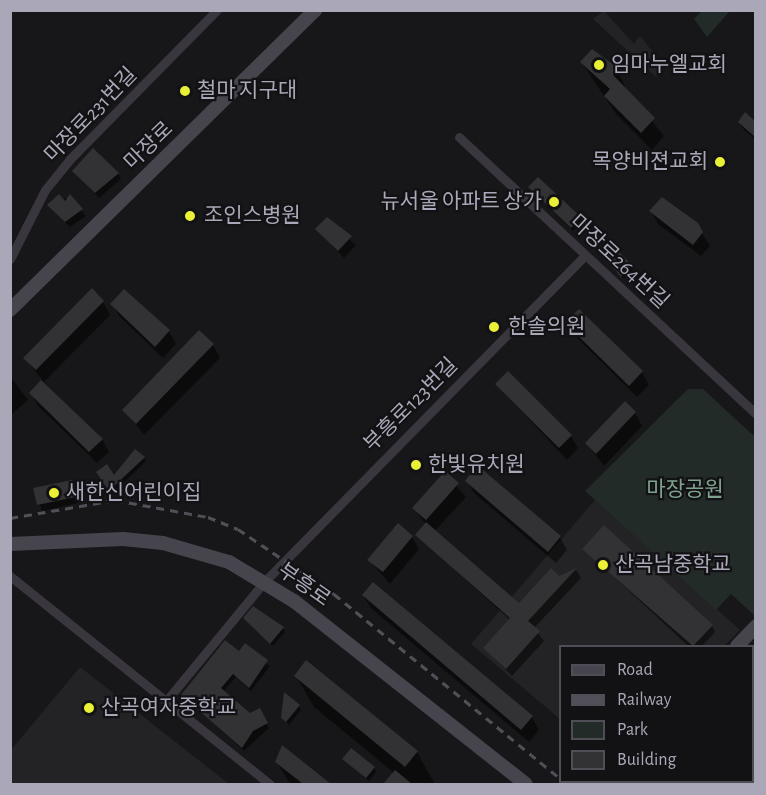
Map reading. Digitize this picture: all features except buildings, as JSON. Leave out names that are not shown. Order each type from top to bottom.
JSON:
[{"type":"main road","name":"마장로","points":[[10,310],[315,10]]},
{"type":"main road","name":"부흥로","points":[[10,544],[163,543],[229,562],[264,582],[526,784]]},
{"type":"main road","points":[[738,645],[756,626]]},
{"type":"street","name":"마장로231번길","points":[[10,259],[45,190],[70,159],[217,10]]},
{"type":"street","name":"마장로264번길","points":[[459,137],[756,414]]},
{"type":"street","name":"부흥로123번길","points":[[166,701],[264,582],[585,255]]},
{"type":"street","points":[[10,576],[270,784]]},
{"type":"shaded area","points":[[604,11],[634,44],[640,36],[664,66],[656,77],[593,19]]},
{"type":"shaded area","name":"산곡남중학교","points":[[595,500],[740,630],[725,645],[559,645],[559,718],[471,644]]},
{"type":"shaded area","name":"산곡여자중학교","points":[[80,667],[229,784],[11,784],[11,750]]},
{"type":"green space","points":[[702,11],[730,11],[707,37],[694,19]]},
{"type":"green space","name":"마장공원","points":[[688,389],[703,389],[755,437],[755,616],[731,594],[716,610],[585,491]]},
{"type":"railway","points":[[10,518],[115,500],[208,517],[238,529],[334,594],[559,777]]},
{"type":"place","name":"임마누엘교회","points":[[599,65]]},
{"type":"place","name":"철마 지구대","points":[[185,91]]},
{"type":"place","name":"목양비젼교회","points":[[720,162]]},
{"type":"place","name":"뉴서울 아파트 상가","points":[[554,202]]},
{"type":"place","name":"조인스병원","points":[[190,216]]},
{"type":"place","name":"한솔의원","points":[[494,327]]},
{"type":"place","name":"한빛유치원","points":[[416,465]]},
{"type":"place","name":"새한신어린이집","points":[[54,493]]},
{"type":"place","name":"산곡남중학교","points":[[603,565]]},
{"type":"place","name":"산곡여자중학교","points":[[89,708]]}]
